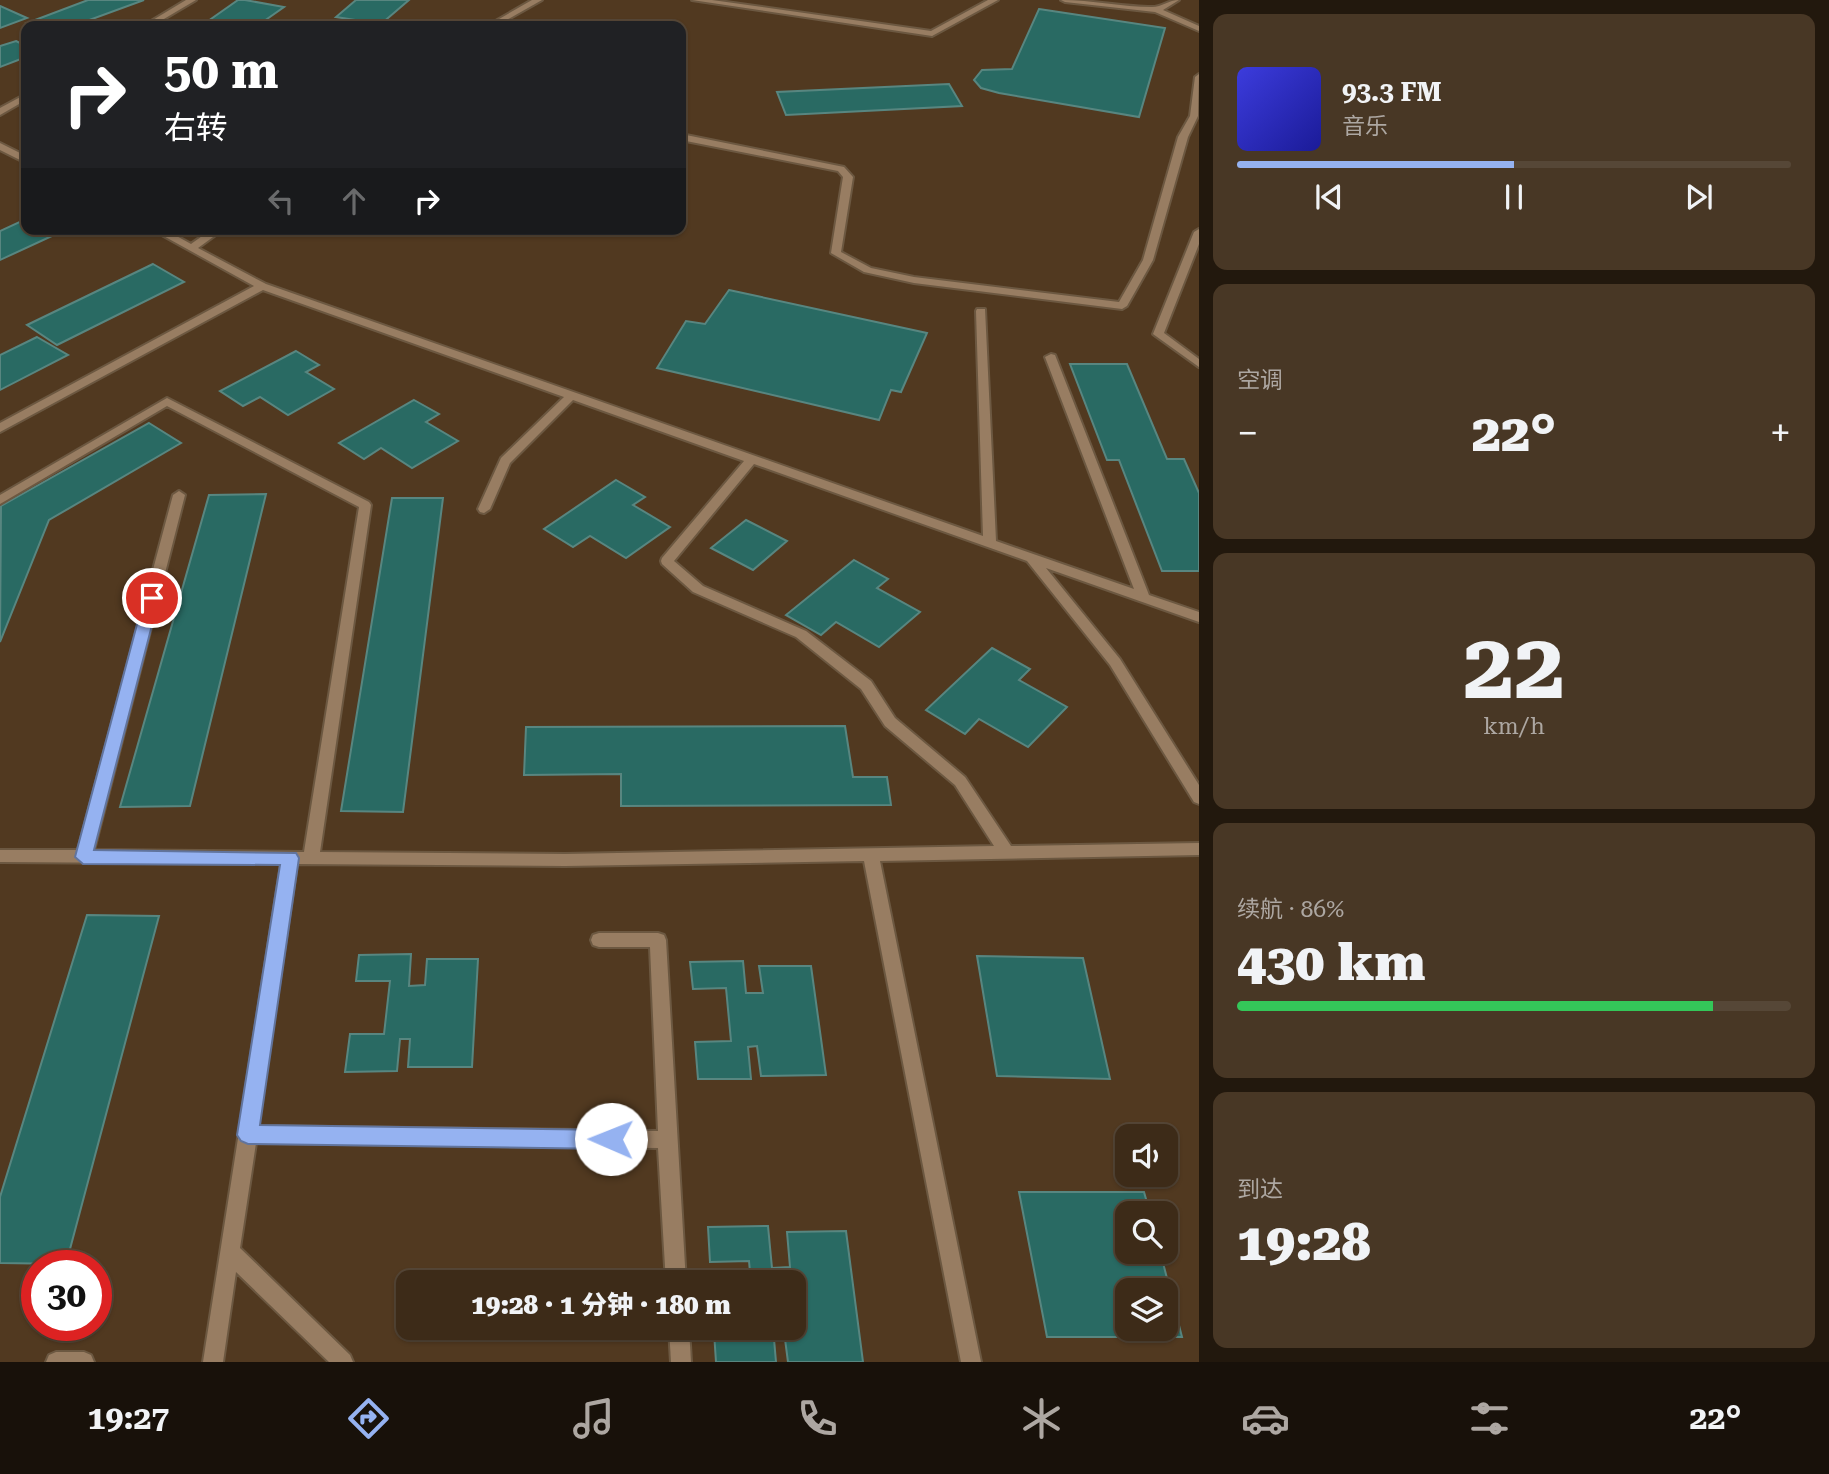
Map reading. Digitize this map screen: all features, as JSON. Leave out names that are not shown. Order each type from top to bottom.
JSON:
[{"type":"street","points":[[155,21],[191,0]]},
{"type":"street","points":[[500,21],[538,0]]},
{"type":"street","points":[[696,0],[932,34],[993,0]]},
{"type":"street","points":[[1065,0],[1157,10],[1199,29]]},
{"type":"street","points":[[1157,10],[1175,0]]},
{"type":"street","points":[[686,138],[841,169],[848,177],[836,253],[867,270],[999,293],[1122,306],[1148,261],[1183,137],[1196,116],[1199,77]]},
{"type":"street","points":[[0,112],[21,100]]},
{"type":"street","points":[[0,146],[21,157]]},
{"type":"street","points":[[1199,232],[1158,334],[1199,365]]},
{"type":"street","points":[[167,235],[262,286],[1199,617]]},
{"type":"street","points":[[191,248],[210,235]]},
{"type":"street","points":[[0,428],[262,286]]},
{"type":"street","points":[[981,311],[990,543]]},
{"type":"street","points":[[1051,357],[1144,598]]},
{"type":"street","points":[[484,509],[505,461],[572,395]]},
{"type":"street","points":[[0,500],[167,401],[365,505],[311,859]]},
{"type":"street","points":[[752,459],[667,561],[698,589],[801,634],[866,685],[890,722],[960,781],[1007,853]]},
{"type":"street","points":[[83,857],[179,495]]},
{"type":"street","points":[[1031,558],[1115,662],[1199,798]]},
{"type":"street","points":[[0,856],[565,860],[1199,849]]},
{"type":"street","points":[[872,855],[971,1362]]},
{"type":"street","points":[[213,1362],[290,858]]},
{"type":"street","points":[[599,940],[658,940],[675,1270]]},
{"type":"street","points":[[248,1135],[667,1140]]},
{"type":"street","points":[[229,1251],[343,1362]]},
{"type":"street","points":[[680,1340],[681,1362]]},
{"type":"street","points":[[56,1362],[84,1362]]},
{"type":"building","points":[[88,0],[144,0],[87,21],[32,21]]},
{"type":"building","points":[[238,0],[284,7],[264,21],[208,21]]},
{"type":"building","points":[[356,0],[409,0],[384,21],[336,17]]},
{"type":"building","points":[[0,6],[27,18],[0,28]]},
{"type":"building","points":[[1039,9],[1165,28],[1139,117],[981,88],[974,80],[982,70],[1012,69]]},
{"type":"building","points":[[16,41],[21,44],[21,59],[0,67],[0,46]]},
{"type":"building","points":[[949,84],[962,106],[786,115],[777,92]]},
{"type":"building","points":[[21,221],[21,235],[54,235],[0,260],[0,231]]},
{"type":"building","points":[[153,264],[184,282],[57,345],[27,325]]},
{"type":"building","points":[[729,290],[927,333],[901,392],[891,390],[879,420],[657,368],[686,321],[705,324]]},
{"type":"building","points":[[37,337],[68,355],[0,390],[0,355]]},
{"type":"building","points":[[296,351],[319,365],[306,372],[334,389],[288,415],[260,397],[243,406],[220,391]]},
{"type":"building","points":[[1070,364],[1127,364],[1167,459],[1184,459],[1199,493],[1199,571],[1162,571],[1119,460],[1107,460]]},
{"type":"building","points":[[414,400],[439,414],[426,422],[458,441],[412,468],[381,448],[364,459],[339,443]]},
{"type":"building","points":[[149,423],[181,443],[49,520],[0,642],[1,506]]},
{"type":"building","points":[[616,480],[645,497],[633,505],[670,527],[626,558],[590,536],[573,547],[544,529]]},
{"type":"building","points":[[266,494],[190,806],[120,807],[209,495]]},
{"type":"building","points":[[392,498],[443,498],[403,812],[341,811]]},
{"type":"building","points":[[746,520],[787,541],[753,570],[711,548]]},
{"type":"building","points":[[854,560],[888,579],[877,588],[920,612],[879,647],[836,622],[821,635],[786,615]]},
{"type":"building","points":[[992,648],[1030,669],[1019,680],[1067,707],[1028,747],[979,719],[965,734],[926,710]]},
{"type":"building","points":[[845,726],[853,777],[887,777],[891,805],[621,806],[621,774],[524,775],[526,727]]},
{"type":"building","points":[[87,915],[159,916],[70,1250],[21,1250],[21,1263],[0,1263],[0,1197]]},
{"type":"building","points":[[411,954],[409,986],[425,985],[427,959],[478,959],[472,1067],[408,1067],[410,1039],[400,1039],[397,1071],[345,1072],[350,1034],[384,1034],[390,981],[356,981],[359,955]]},
{"type":"building","points":[[977,956],[1083,958],[1110,1079],[997,1076]]},
{"type":"building","points":[[743,961],[746,993],[763,993],[759,966],[811,966],[826,1075],[761,1076],[757,1046],[748,1047],[751,1079],[698,1079],[695,1042],[731,1041],[726,988],[693,989],[690,962]]},
{"type":"building","points":[[1019,1192],[1144,1192],[1147,1201],[1115,1201],[1115,1264],[1163,1264],[1167,1278],[1115,1278],[1115,1337],[1047,1337]]},
{"type":"building","points":[[768,1226],[772,1268],[790,1267],[787,1232],[846,1231],[863,1362],[788,1362],[785,1340],[806,1340],[806,1270],[750,1270],[749,1261],[710,1262],[708,1227]]},
{"type":"building","points":[[1178,1321],[1182,1337],[1178,1337]]},
{"type":"building","points":[[715,1340],[774,1340],[776,1362],[716,1362]]},
{"type":"route","points":[[152,598],[83,857],[290,858],[248,1135],[611,1139]]}]
